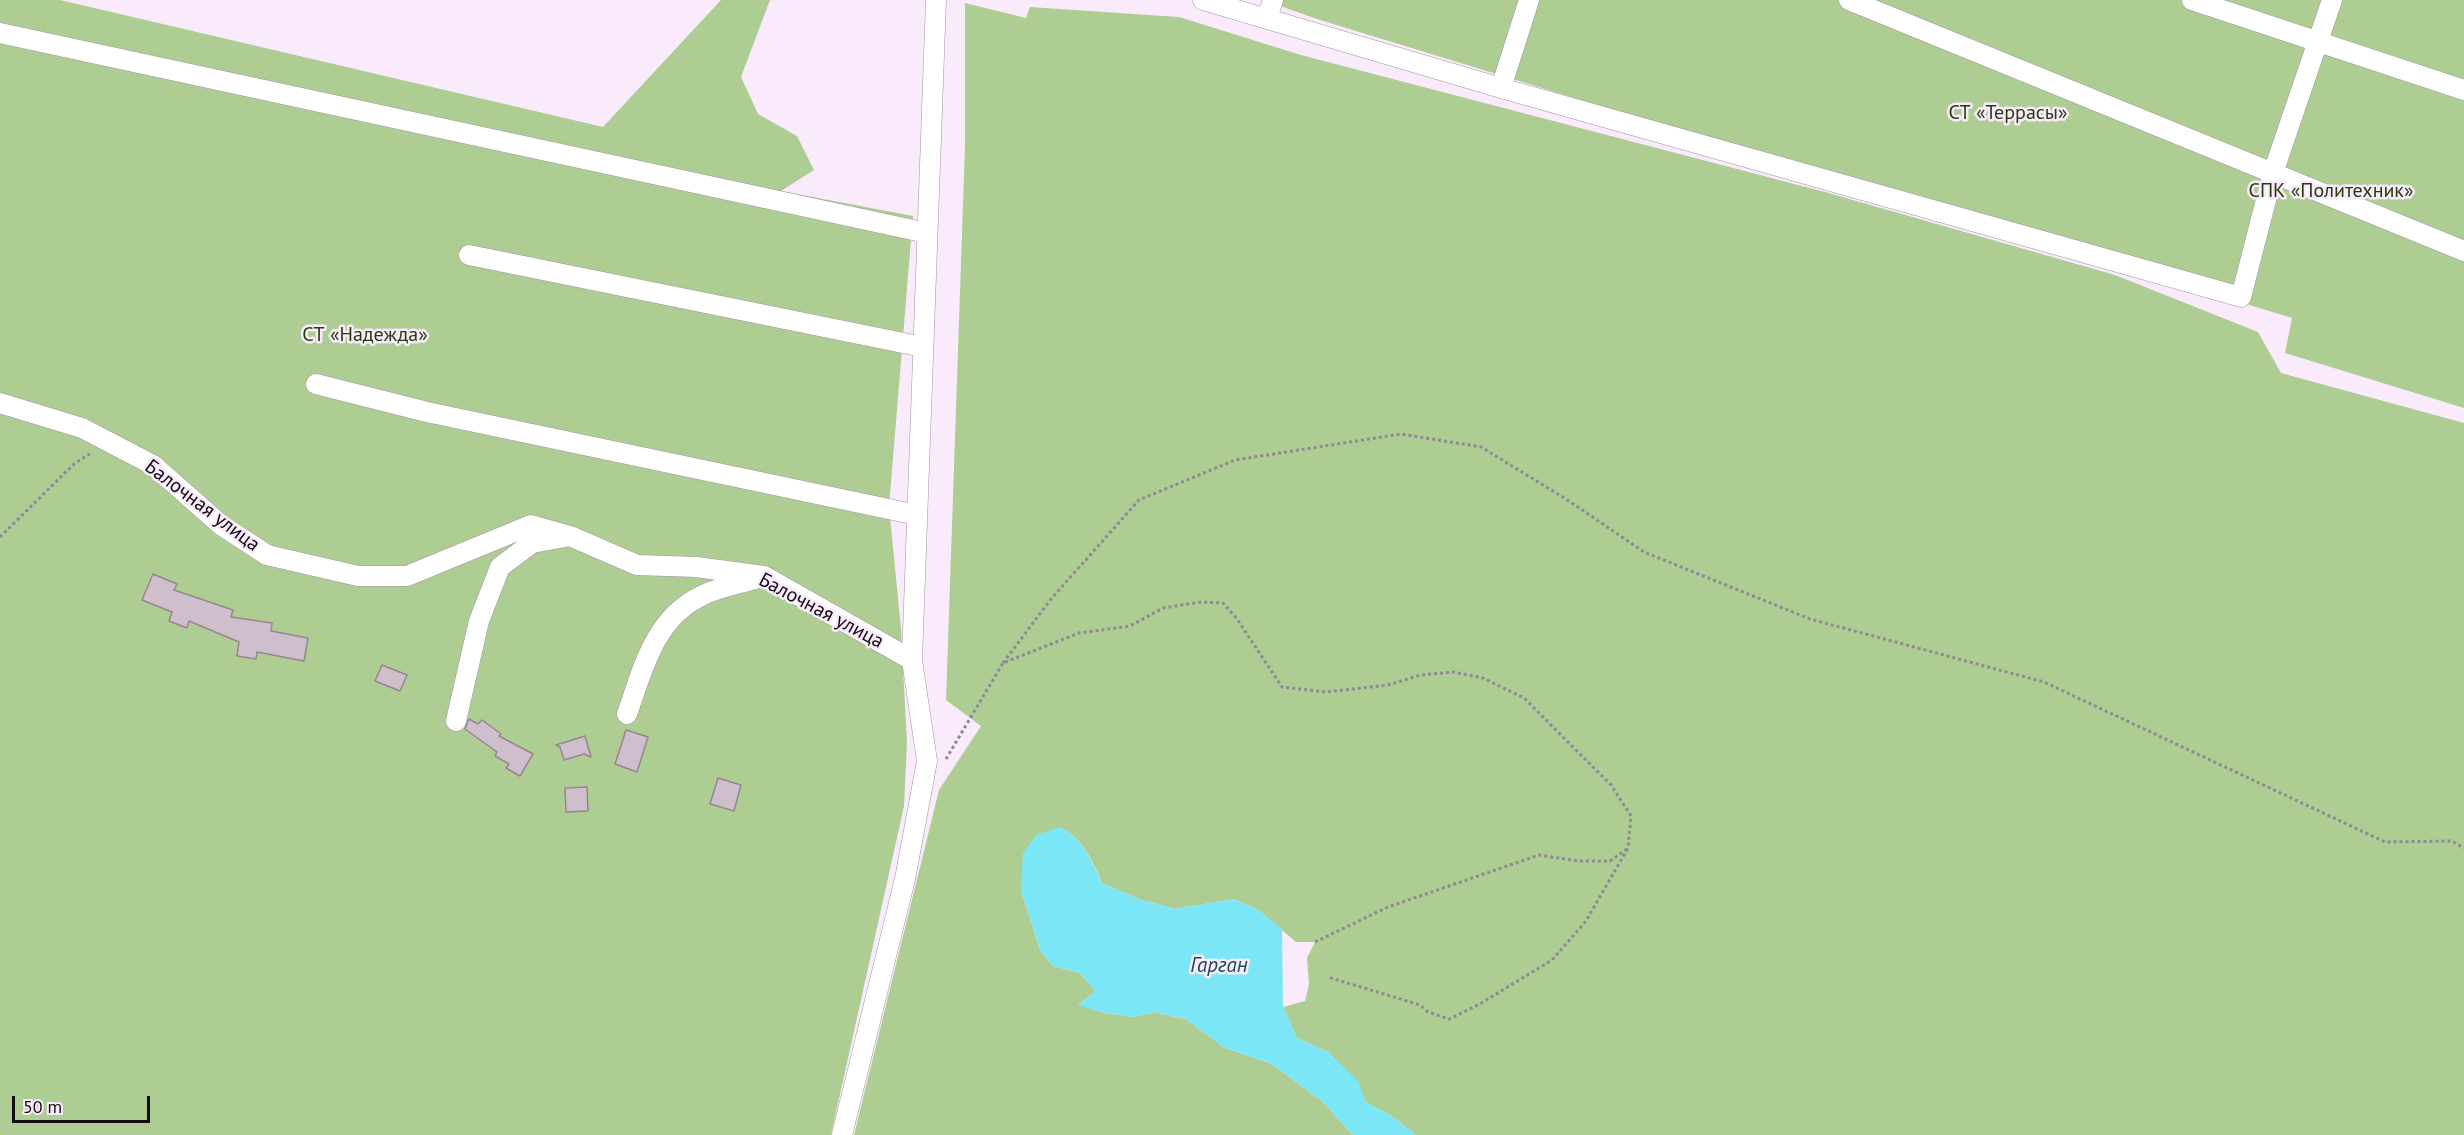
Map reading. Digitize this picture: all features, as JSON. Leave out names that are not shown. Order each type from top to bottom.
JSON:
[{"type":"street","points":[[842,1135],[905,879],[927,761],[912,660],[936,0]]},
{"type":"street","points":[[1203,0],[1270,9],[1501,88],[2241,297],[2273,173],[2332,0]]},
{"type":"street","points":[[1501,88],[1529,0]]},
{"type":"street","points":[[1849,0],[2464,251]]},
{"type":"street","points":[[2192,0],[2464,90]]},
{"type":"street","points":[[0,33],[927,233]]},
{"type":"street","points":[[469,255],[923,347]]},
{"type":"street","points":[[316,384],[438,414],[917,515]]},
{"type":"street","name":"Балочная улица","points":[[0,404],[82,428],[153,465],[221,525],[267,555],[358,576],[407,576],[531,525],[570,536],[637,565],[696,567],[764,576],[912,660]]},
{"type":"street","points":[[456,721],[478,621],[500,567],[532,543],[570,536]]},
{"type":"street","points":[[627,714],[652,644],[673,615],[701,596],[764,576]]},
{"type":"path","points":[[941,767],[1003,663],[1051,599],[1139,500],[1234,460],[1401,434],[1481,447],[1566,499],[1644,552],[1810,619],[2044,682],[2385,842],[2452,841],[2464,848]]},
{"type":"path","points":[[0,537],[74,464],[108,441]]},
{"type":"path","points":[[1003,663],[1079,633],[1130,626],[1163,608],[1201,602],[1223,603],[1237,619],[1282,687],[1326,692],[1388,685],[1421,675],[1453,672],[1483,678],[1524,698],[1611,785],[1631,816],[1628,848],[1586,921],[1552,960],[1478,1005],[1449,1019],[1428,1012],[1420,1005],[1328,977]]},
{"type":"path","points":[[1315,942],[1388,907],[1539,855],[1578,861],[1610,861],[1628,848]]},
{"type":"green space","name":"СТ «Надежда»","points":[[0,0],[60,0],[603,127],[721,0],[770,0],[741,77],[758,114],[797,136],[814,170],[781,191],[913,216],[889,506],[901,629],[907,743],[904,806],[831,1135],[0,1135]]},
{"type":"green space","points":[[1263,0],[2464,0],[2464,408],[2285,353],[2292,318],[1317,19]]},
{"type":"green space","points":[[965,3],[1026,18],[1030,7],[1179,17],[1301,55],[1825,192],[2115,275],[2258,332],[2281,373],[2464,423],[2464,1135],[1416,1135],[1390,1115],[1365,1102],[1358,1082],[1328,1052],[1297,1038],[1283,1007],[1305,1001],[1309,985],[1307,958],[1315,942],[1296,942],[1258,910],[1234,899],[1175,909],[1141,900],[1102,883],[1081,844],[1060,827],[1021,890],[1040,950],[1053,966],[1080,973],[1096,991],[1079,1004],[1100,1012],[1133,1017],[1153,1012],[1186,1019],[1225,1048],[1272,1064],[1323,1102],[1353,1135],[854,1135],[939,790],[981,726],[946,700],[965,146]]},
{"type":"water","name":"Гарган","points":[[1060,827],[1080,844],[1090,858],[1102,883],[1141,900],[1175,909],[1234,899],[1258,910],[1282,929],[1283,1006],[1297,1038],[1328,1052],[1359,1082],[1365,1102],[1390,1115],[1416,1135],[1353,1135],[1323,1102],[1272,1064],[1225,1048],[1186,1019],[1153,1012],[1133,1017],[1100,1012],[1078,1005],[1096,991],[1080,973],[1053,966],[1040,950],[1021,890],[1023,853],[1036,835]]},
{"type":"building","points":[[153,574],[177,584],[174,590],[233,610],[231,617],[272,623],[271,631],[308,638],[304,661],[257,652],[256,659],[237,656],[239,642],[189,621],[187,628],[169,621],[172,612],[142,600]]},
{"type":"building","points":[[382,665],[407,675],[400,691],[375,681]]},
{"type":"building","points":[[469,719],[478,724],[482,720],[501,734],[499,736],[533,754],[520,776],[506,768],[509,764],[495,756],[497,752],[465,729]]},
{"type":"building","points":[[626,730],[648,737],[637,772],[615,764]]},
{"type":"building","points":[[585,736],[591,757],[584,754],[564,760],[560,747],[556,745]]},
{"type":"building","points":[[718,778],[741,785],[734,811],[710,804]]},
{"type":"building","points":[[587,787],[588,811],[566,812],[565,788]]},
{"type":"park label","name":"СТ «Террасы»","points":[[2008,113]]},
{"type":"park label","name":"СПК «Политехник»","points":[[2331,191]]}]
